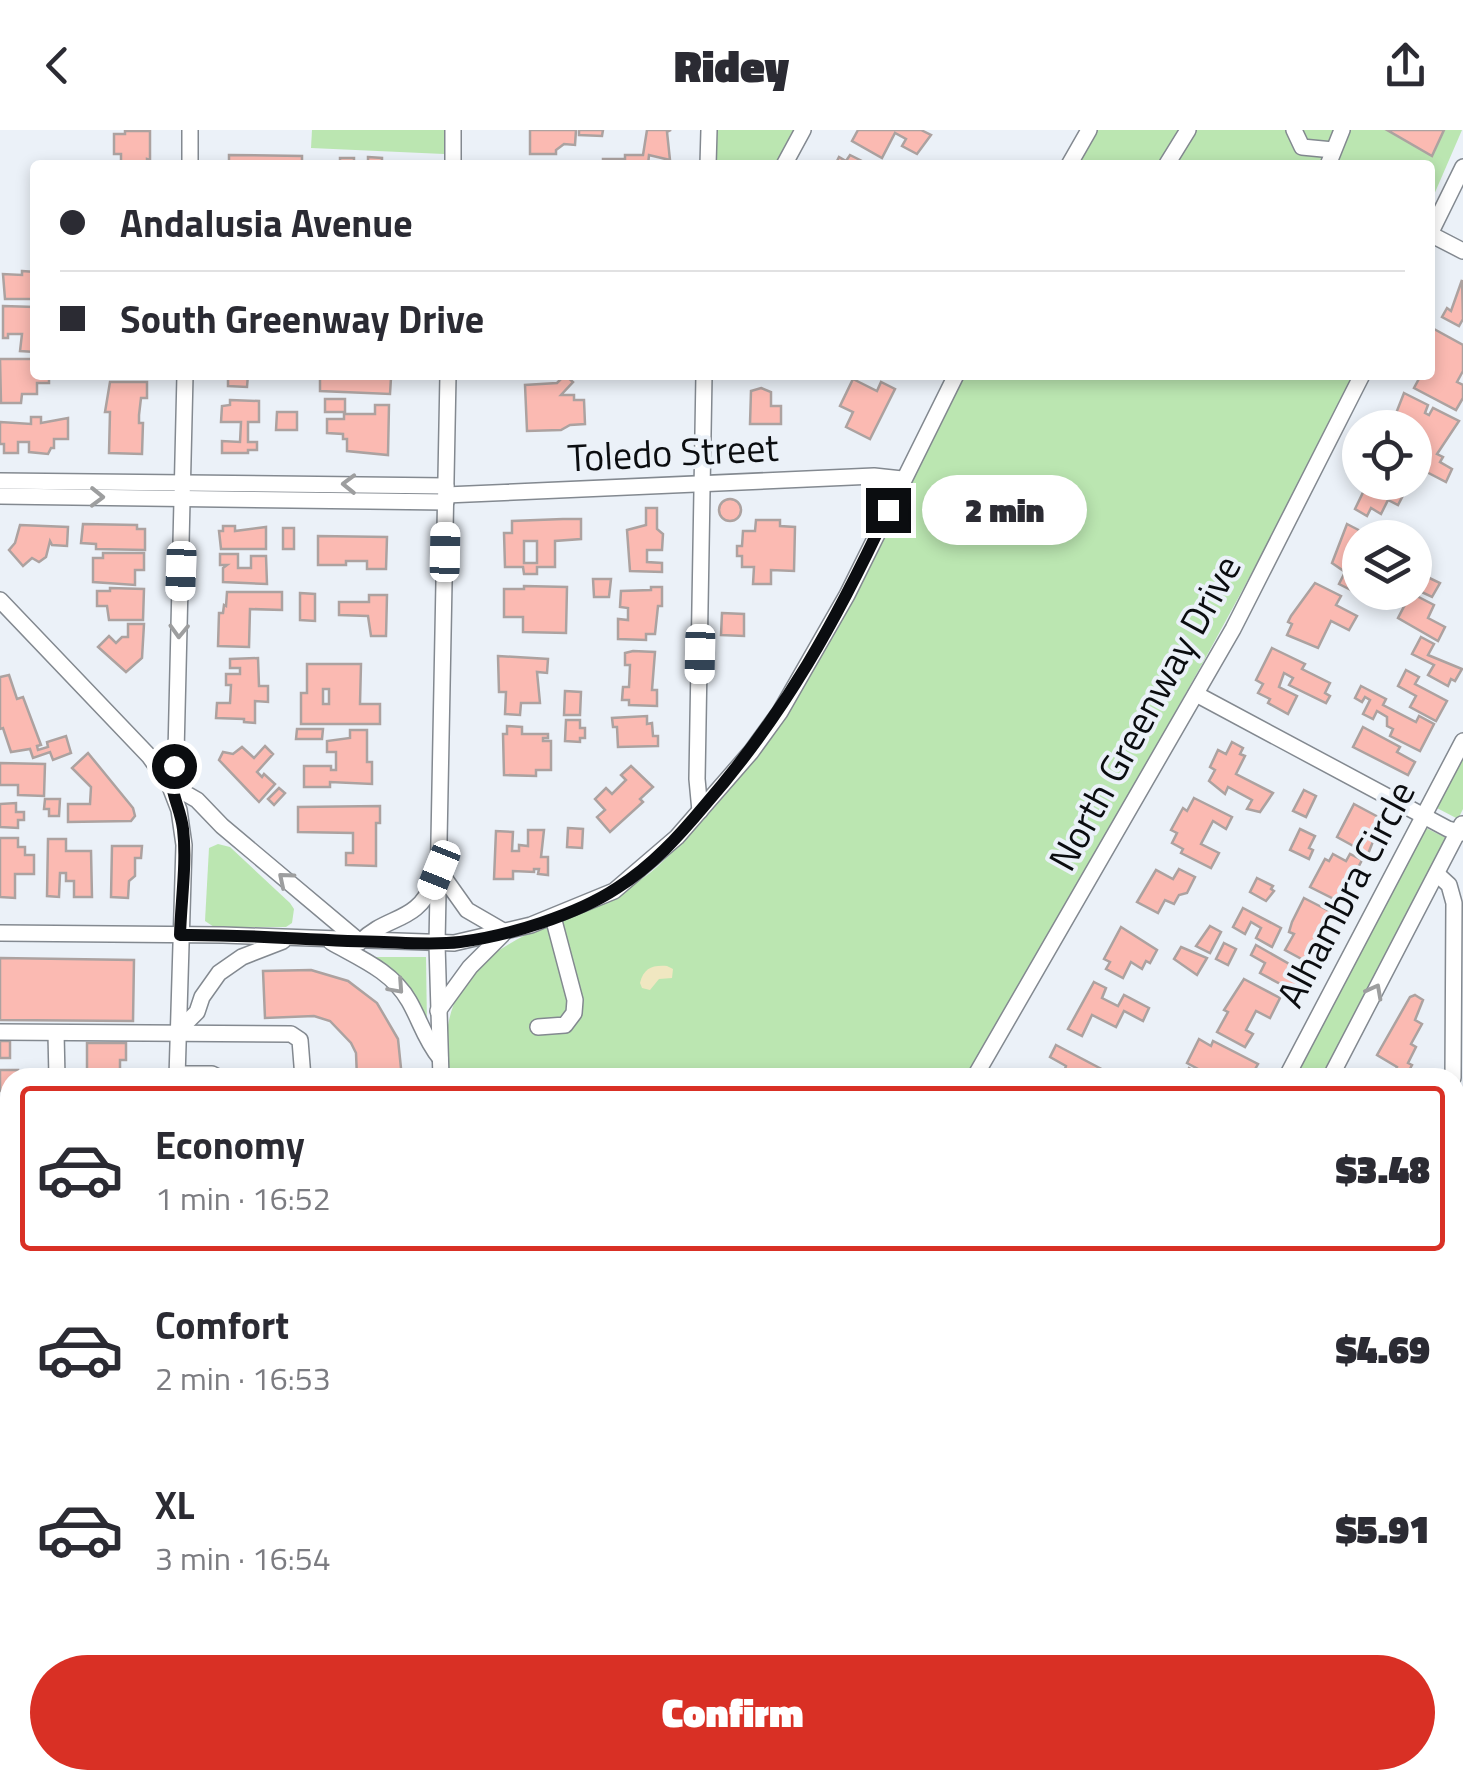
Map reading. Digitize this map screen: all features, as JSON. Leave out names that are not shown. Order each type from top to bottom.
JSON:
[{"type":"street","points":[[190,130],[190,160]]},
{"type":"street","points":[[452,160],[453,130]]},
{"type":"street","points":[[708,160],[709,130]]},
{"type":"street","points":[[787,160],[803,130]]},
{"type":"street","points":[[1072,160],[1088,130]]},
{"type":"street","points":[[1169,160],[1188,130]]},
{"type":"street","points":[[1294,130],[1302,147],[1330,158],[1342,130]]},
{"type":"street","points":[[1435,224],[1463,168]]},
{"type":"street","points":[[1435,237],[1463,251]]},
{"type":"street","points":[[169,784],[176,753],[186,380]]},
{"type":"street","points":[[440,1068],[437,944],[448,380]]},
{"type":"street","points":[[700,812],[697,779],[704,380]]},
{"type":"street","points":[[0,933],[437,944],[505,932],[600,898],[627,882],[664,850],[751,752],[810,664],[953,380]]},
{"type":"street","name":"North Greenway Drive","points":[[980,1068],[1196,694],[1263,572],[1359,380]]},
{"type":"street","name":"Toledo Street","points":[[0,481],[183,490],[446,494],[874,476],[902,479]]},
{"type":"street","name":"Toledo Street","points":[[0,496],[183,490]]},
{"type":"street","points":[[0,600],[149,756],[169,784],[183,827],[177,1068]]},
{"type":"street","points":[[1196,694],[1424,816],[1461,829]]},
{"type":"street","name":"Alhambra Circle","points":[[1291,1068],[1463,742]]},
{"type":"street","points":[[169,784],[197,800],[222,826],[360,942]]},
{"type":"street","name":"Alhambra Circle","points":[[1335,1068],[1461,829]]},
{"type":"street","points":[[439,870],[467,910],[505,932]]},
{"type":"street","points":[[360,942],[376,926],[407,917],[422,905],[439,870]]},
{"type":"street","points":[[1436,874],[1449,885],[1454,903],[1454,1068]]},
{"type":"street","points":[[538,1027],[565,1025],[574,1013],[575,1000],[553,917]]},
{"type":"street","points":[[438,1011],[470,967],[505,932]]},
{"type":"street","points":[[177,1032],[197,1012],[212,980],[227,966],[242,956],[290,938]]},
{"type":"street","points":[[327,940],[394,982],[406,996],[428,1044],[440,1058]]},
{"type":"street","points":[[0,1032],[291,1034],[300,1040],[303,1068]]},
{"type":"street","points":[[56,1033],[56,1068]]},
{"type":"green space","points":[[312,130],[445,130],[444,154],[311,148]]},
{"type":"green space","points":[[715,130],[798,130],[782,160],[714,160]]},
{"type":"green space","points":[[1096,130],[1462,130],[1435,192],[1435,160],[1079,160]]},
{"type":"green space","points":[[960,380],[1350,380],[1214,642],[972,1068],[448,1068],[448,1025],[460,992],[480,966],[536,930],[630,887],[657,867],[708,815],[794,699],[866,571]]},
{"type":"green space","points":[[1463,753],[1463,809],[1458,819],[1435,807]]},
{"type":"green space","points":[[1424,827],[1448,839],[1326,1068],[1298,1068]]},
{"type":"green space","points":[[218,844],[230,847],[290,903],[294,909],[292,923],[286,927],[214,927],[205,921],[209,848]]},
{"type":"green space","points":[[373,957],[426,957],[427,1026]]},
{"type":"sand","points":[[667,966],[673,969],[672,978],[659,979],[650,990],[642,988],[640,983],[646,971]]},
{"type":"building","points":[[530,130],[576,130],[575,145],[564,144],[556,154],[530,154]]},
{"type":"building","points":[[579,130],[603,130],[602,136],[579,135]]},
{"type":"building","points":[[647,130],[671,130],[667,132],[670,160],[649,155],[648,160],[625,160],[625,155],[643,155]]},
{"type":"building","points":[[858,130],[921,130],[931,135],[917,154],[902,146],[906,139],[895,133],[882,158],[852,141]]},
{"type":"building","points":[[1387,130],[1444,130],[1432,156]]},
{"type":"building","points":[[150,131],[150,160],[121,160],[121,154],[114,154],[114,134]]},
{"type":"building","points":[[229,155],[302,156],[302,160],[229,160]]},
{"type":"building","points":[[22,271],[30,272],[30,299],[5,299],[3,274],[22,275]]},
{"type":"building","points":[[1462,280],[1463,319],[1459,326],[1442,317],[1447,308],[1451,311]]},
{"type":"building","points":[[3,306],[30,307],[30,352],[20,351],[22,334],[3,338]]},
{"type":"building","points":[[1435,330],[1463,345],[1463,371],[1457,382],[1463,385],[1463,398],[1456,410],[1414,388],[1418,380],[1435,380]]},
{"type":"building","points":[[0,359],[30,359],[30,380],[49,380],[37,383],[37,394],[22,394],[21,403],[1,403]]},
{"type":"building","points":[[228,380],[248,380],[247,387],[228,386]]},
{"type":"building","points":[[320,380],[391,380],[390,394],[320,391]]},
{"type":"building","points":[[853,380],[877,391],[881,382],[895,389],[870,439],[846,427],[853,412],[840,406]]},
{"type":"building","points":[[110,382],[147,382],[147,398],[141,398],[139,415],[139,423],[143,423],[142,454],[109,453],[110,412],[105,412]]},
{"type":"building","points":[[573,382],[561,395],[584,400],[585,424],[561,430],[527,431],[525,385]]},
{"type":"building","points":[[761,388],[771,392],[771,406],[781,406],[781,424],[750,424],[751,391]]},
{"type":"building","points":[[1404,393],[1428,405],[1426,410],[1397,410]]},
{"type":"building","points":[[325,399],[345,399],[345,412],[325,412]]},
{"type":"building","points":[[230,400],[259,401],[259,422],[248,422],[248,442],[257,442],[257,450],[222,453],[222,441],[240,442],[241,422],[221,422],[222,406],[230,405]]},
{"type":"building","points":[[375,405],[389,405],[388,455],[347,451],[343,434],[327,433],[327,419],[344,419],[344,414],[375,414]]},
{"type":"building","points":[[1433,408],[1459,421],[1437,454],[1443,457],[1440,462],[1452,469],[1446,482],[1432,475]]},
{"type":"building","points":[[277,412],[297,412],[297,430],[276,430]]},
{"type":"building","points":[[31,417],[41,417],[41,423],[68,418],[68,439],[54,439],[54,448],[48,454],[29,452],[29,442],[18,442],[18,453],[4,453],[0,422],[31,424]]},
{"type":"building","points":[[730,499],[738,502],[738,518],[730,521],[722,518],[719,510],[722,502]]},
{"type":"building","points":[[1359,500],[1388,500],[1381,514],[1371,508],[1367,516],[1355,509]]},
{"type":"building","points":[[646,508],[657,508],[657,529],[663,534],[662,550],[647,550],[647,562],[662,563],[662,572],[630,571],[627,530],[646,525]]},
{"type":"building","points":[[581,519],[581,539],[555,541],[555,567],[537,567],[537,574],[524,574],[523,567],[505,567],[504,533],[512,533],[512,521]],"holes":[[[524,541],[537,541],[537,563],[524,563]]]},
{"type":"building","points":[[756,520],[780,520],[780,526],[795,527],[794,571],[771,570],[771,584],[753,584],[754,567],[742,567],[742,556],[737,556],[743,531],[755,531]]},
{"type":"building","points":[[83,524],[137,525],[137,529],[145,529],[145,550],[96,549],[96,544],[81,543]]},
{"type":"building","points":[[20,525],[68,527],[67,546],[52,545],[50,541],[46,557],[39,562],[32,558],[23,566],[9,550]]},
{"type":"building","points":[[223,526],[235,526],[235,531],[266,527],[266,549],[221,549],[219,531],[223,531]]},
{"type":"building","points":[[283,528],[294,528],[294,549],[283,549]]},
{"type":"building","points":[[318,536],[387,537],[386,569],[367,569],[367,561],[318,565]]},
{"type":"building","points":[[1342,537],[1342,570],[1332,563]]},
{"type":"building","points":[[103,553],[144,553],[144,570],[135,570],[135,585],[93,582],[93,558],[103,558]]},
{"type":"building","points":[[220,554],[238,554],[238,568],[251,568],[251,556],[266,556],[267,584],[223,582],[223,568],[227,565],[220,565]]},
{"type":"building","points":[[593,579],[611,579],[609,597],[594,597]]},
{"type":"building","points":[[1432,579],[1440,583],[1432,597]]},
{"type":"building","points":[[1315,583],[1341,596],[1336,605],[1357,616],[1349,630],[1331,621],[1318,648],[1287,635],[1291,616]]},
{"type":"building","points":[[567,587],[566,633],[523,632],[523,617],[504,617],[504,589]]},
{"type":"building","points":[[662,587],[655,634],[646,634],[646,640],[618,639],[618,619],[628,620],[628,608],[620,607],[621,591]]},
{"type":"building","points":[[144,589],[143,620],[109,620],[107,606],[97,606],[97,591]]},
{"type":"building","points":[[227,592],[282,592],[282,610],[250,609],[249,647],[218,646],[219,613],[226,606]]},
{"type":"building","points":[[300,593],[315,594],[315,621],[300,620]]},
{"type":"building","points":[[369,595],[387,595],[386,636],[371,636],[368,616],[339,615],[339,602],[369,602]]},
{"type":"building","points":[[1402,610],[1432,610],[1428,618],[1445,627],[1438,641],[1398,618]]},
{"type":"building","points":[[722,613],[744,614],[744,636],[721,635]]},
{"type":"building","points":[[128,624],[144,624],[142,658],[126,672],[98,647],[109,636],[116,643],[128,637]]},
{"type":"building","points":[[1421,637],[1434,644],[1428,655],[1462,669],[1448,686],[1428,675],[1434,665],[1412,654]]},
{"type":"building","points":[[1272,648],[1305,664],[1302,669],[1330,683],[1326,703],[1289,685],[1293,678],[1284,673],[1279,687],[1297,696],[1288,714],[1258,693],[1263,684],[1256,680]]},
{"type":"building","points":[[655,652],[652,690],[657,690],[657,706],[629,705],[629,700],[622,700],[623,687],[629,687],[630,665],[625,665],[625,653]]},
{"type":"building","points":[[498,656],[548,659],[547,673],[537,672],[540,703],[521,703],[520,715],[505,714],[506,692],[499,692]]},
{"type":"building","points":[[258,658],[259,686],[268,686],[268,702],[255,701],[255,723],[216,718],[217,703],[230,703],[231,685],[226,685],[226,674],[240,674],[240,668],[230,668],[230,659]]},
{"type":"building","points":[[307,664],[361,664],[360,704],[380,704],[380,724],[301,724],[301,693],[307,693]],"holes":[[[323,689],[329,689],[329,704],[323,704]]]},
{"type":"building","points":[[1406,670],[1419,677],[1415,684],[1447,701],[1436,721],[1410,707],[1416,696],[1398,686]]},
{"type":"building","points":[[9,675],[17,699],[23,697],[41,745],[38,750],[48,747],[47,742],[66,736],[71,753],[53,760],[50,752],[33,758],[30,749],[11,752],[3,728],[0,729],[0,677]]},
{"type":"building","points":[[1361,686],[1386,699],[1383,705],[1416,722],[1419,716],[1434,724],[1420,751],[1390,736],[1393,729],[1387,726],[1387,717],[1377,711],[1373,719],[1363,714],[1370,700],[1365,697],[1362,702],[1355,698]]},
{"type":"building","points":[[565,691],[581,692],[580,715],[564,715]]},
{"type":"building","points":[[647,716],[653,736],[658,736],[658,746],[618,747],[617,727],[613,727],[612,718]]},
{"type":"building","points":[[566,720],[580,720],[585,738],[580,738],[580,742],[565,741]]},
{"type":"building","points":[[507,726],[522,727],[522,734],[548,734],[543,741],[551,741],[551,770],[536,770],[536,776],[504,775],[503,734],[507,734]]},
{"type":"building","points":[[1363,727],[1400,747],[1397,752],[1415,762],[1408,775],[1353,747]]},
{"type":"building","points":[[297,729],[323,729],[322,739],[296,739]]},
{"type":"building","points":[[350,730],[367,730],[372,784],[330,782],[330,787],[304,787],[304,766],[331,766],[331,770],[336,770],[336,752],[327,752],[327,741],[350,738]]},
{"type":"building","points":[[1232,742],[1243,748],[1240,754],[1245,756],[1236,774],[1273,793],[1260,812],[1247,809],[1252,800],[1228,787],[1225,794],[1209,781],[1218,750],[1226,754]]},
{"type":"building","points":[[265,746],[273,754],[257,772],[275,784],[259,802],[219,760],[223,752],[233,754],[242,747],[254,758]]},
{"type":"building","points":[[88,753],[133,808],[135,816],[131,821],[68,822],[68,804],[90,804],[91,787],[72,768]]},
{"type":"building","points":[[0,763],[45,764],[44,796],[18,795],[18,785],[0,785]]},
{"type":"building","points":[[631,766],[653,787],[640,799],[643,802],[610,832],[597,817],[605,810],[595,799],[606,788],[612,794],[626,780],[621,775]]},
{"type":"building","points":[[279,788],[285,793],[274,805],[268,799]]},
{"type":"building","points":[[1304,790],[1316,796],[1306,817],[1293,811]]},
{"type":"building","points":[[1194,798],[1232,817],[1226,829],[1213,821],[1201,844],[1219,853],[1211,868],[1181,853],[1183,849],[1172,843],[1177,833],[1171,830],[1183,808],[1187,811]]},
{"type":"building","points":[[45,799],[60,799],[59,816],[49,816],[49,809],[44,809]]},
{"type":"building","points":[[16,803],[16,812],[24,812],[24,820],[18,820],[18,828],[0,827],[0,804]]},
{"type":"building","points":[[1354,804],[1382,819],[1368,854],[1337,837]]},
{"type":"building","points":[[380,806],[376,866],[346,865],[346,853],[353,853],[353,833],[298,832],[298,807]]},
{"type":"building","points":[[568,828],[583,829],[582,848],[567,847]]},
{"type":"building","points":[[1300,829],[1315,836],[1309,859],[1290,850]]},
{"type":"building","points":[[528,830],[544,830],[541,857],[548,857],[548,875],[538,874],[539,869],[534,869],[513,871],[513,879],[494,879],[496,831],[513,832],[512,851],[519,851],[519,845],[528,846]]},
{"type":"building","points":[[0,838],[18,838],[18,847],[25,847],[25,855],[34,855],[34,874],[15,874],[15,898],[0,897]]},
{"type":"building","points":[[48,839],[66,839],[66,851],[91,851],[92,897],[74,897],[74,881],[66,881],[66,873],[60,873],[59,897],[47,896]]},
{"type":"building","points":[[112,846],[142,846],[141,858],[135,858],[135,876],[129,881],[128,898],[111,897]]},
{"type":"building","points":[[1333,854],[1346,861],[1350,854],[1362,860],[1340,902],[1310,887],[1325,859],[1329,861]]},
{"type":"building","points":[[1179,869],[1195,877],[1187,893],[1179,895],[1174,904],[1165,900],[1158,913],[1137,902],[1156,870],[1173,879]]},
{"type":"building","points":[[1257,878],[1273,886],[1274,891],[1266,901],[1250,892]]},
{"type":"building","points":[[1304,898],[1333,913],[1309,963],[1285,950],[1294,934],[1289,932],[1292,922]]},
{"type":"building","points":[[1243,908],[1281,928],[1272,947],[1256,938],[1261,928],[1251,922],[1245,934],[1233,927]]},
{"type":"building","points":[[1210,926],[1221,932],[1210,953],[1196,946]]},
{"type":"building","points":[[1121,927],[1157,950],[1142,969],[1131,962],[1123,978],[1106,969],[1110,962],[1104,959]]},
{"type":"building","points":[[1224,943],[1236,949],[1228,965],[1216,959]]},
{"type":"building","points":[[1256,945],[1298,969],[1295,974],[1302,977],[1294,991],[1288,995],[1279,990],[1282,985],[1260,973],[1265,963],[1251,955]]},
{"type":"building","points":[[1181,947],[1207,958],[1197,975],[1174,959]]},
{"type":"building","points":[[0,958],[134,960],[133,1021],[0,1020]]},
{"type":"building","points":[[311,970],[348,981],[377,1003],[398,1039],[401,1068],[357,1068],[351,1043],[330,1021],[314,1016],[265,1018],[263,971]]},
{"type":"building","points":[[1244,979],[1280,998],[1270,1018],[1256,1011],[1246,1030],[1253,1034],[1245,1047],[1217,1032],[1228,1012],[1224,1010]]},
{"type":"building","points":[[1094,982],[1106,988],[1102,998],[1118,1006],[1124,995],[1149,1008],[1143,1021],[1124,1011],[1116,1027],[1092,1015],[1082,1036],[1068,1029]]},
{"type":"building","points":[[1415,995],[1423,1000],[1415,1020],[1422,1024],[1411,1044],[1416,1047],[1408,1063],[1410,1068],[1397,1068],[1377,1055],[1410,997]]},
{"type":"building","points":[[1199,1039],[1211,1046],[1213,1041],[1258,1064],[1256,1068],[1196,1068],[1187,1063]]},
{"type":"building","points":[[0,1041],[10,1041],[10,1058],[0,1058]]},
{"type":"building","points":[[87,1043],[126,1043],[126,1060],[120,1060],[120,1068],[87,1068]]},
{"type":"building","points":[[1056,1045],[1100,1068],[1065,1068],[1050,1057]]},
{"type":"route","points":[[174,766],[169,784],[179,810],[184,845],[180,935],[437,944],[492,936],[553,917],[600,898],[639,873],[678,837],[751,752],[810,664],[888,510]]}]
